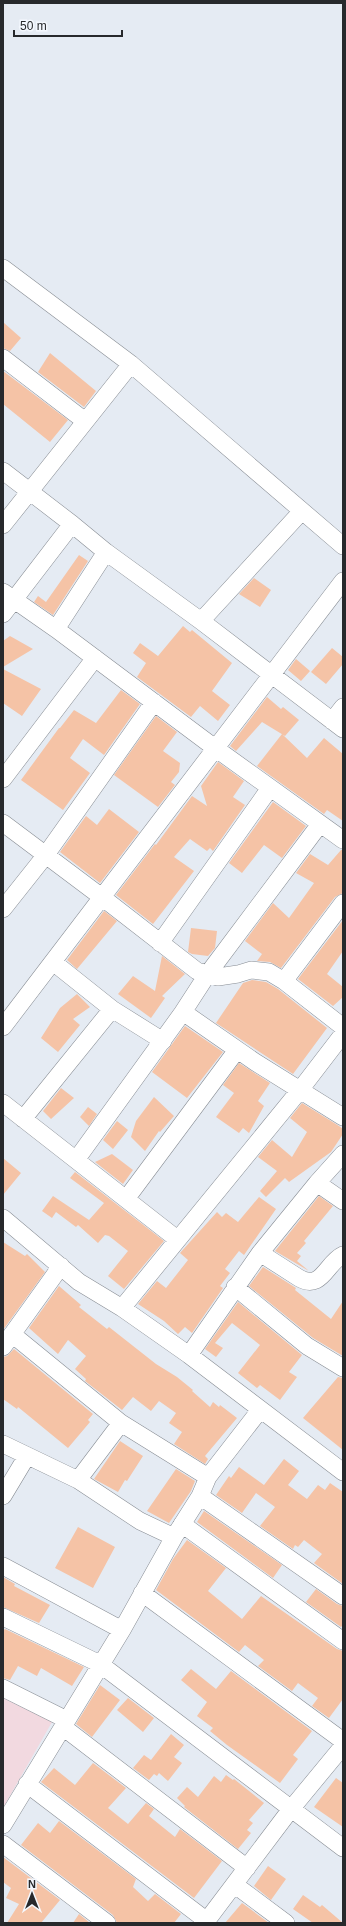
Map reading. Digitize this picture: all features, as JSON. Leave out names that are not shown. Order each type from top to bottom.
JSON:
[{"type":"street","points":[[3,268],[131,364],[343,546]]},
{"type":"street","points":[[3,358],[85,421]]},
{"type":"street","points":[[3,525],[131,364]]},
{"type":"street","points":[[3,471],[106,552],[201,621],[337,725],[343,707]]},
{"type":"street","points":[[201,621],[302,511]]},
{"type":"street","points":[[3,614],[8,597],[72,524]]},
{"type":"street","points":[[56,629],[106,552]]},
{"type":"street","points":[[3,1027],[103,898],[215,748],[343,581]]},
{"type":"street","points":[[8,597],[56,629],[215,748],[343,840]]},
{"type":"street","points":[[3,779],[95,658]]},
{"type":"street","points":[[3,908],[45,856],[154,702]]},
{"type":"street","points":[[160,943],[270,788]]},
{"type":"street","points":[[3,823],[103,898],[197,972],[207,975],[226,976],[251,970],[261,970],[276,975],[343,1027]]},
{"type":"street","points":[[76,1160],[163,1041],[207,975],[320,824]]},
{"type":"street","points":[[284,981],[343,903]]},
{"type":"street","points":[[53,962],[112,1009],[163,1041]]},
{"type":"street","points":[[23,1119],[112,1009]]},
{"type":"street","points":[[183,1012],[237,1050],[343,1117]]},
{"type":"street","points":[[122,1308],[300,1090],[343,1034]]},
{"type":"street","points":[[126,1199],[237,1050]]},
{"type":"street","points":[[3,1103],[177,1239]]},
{"type":"street","points":[[189,1355],[260,1253],[317,1183],[343,1154]]},
{"type":"street","points":[[317,1183],[343,1202]]},
{"type":"street","points":[[3,1218],[79,1282],[122,1308],[189,1355],[260,1410],[340,1465]]},
{"type":"street","points":[[260,1253],[305,1282],[311,1282],[322,1276],[334,1261],[343,1255]]},
{"type":"street","points":[[61,1266],[8,1340],[121,1423],[208,1477]]},
{"type":"street","points":[[235,1287],[307,1346],[343,1368]]},
{"type":"street","points":[[3,1825],[122,1630],[178,1531],[200,1496],[208,1477],[260,1410]]},
{"type":"street","points":[[78,1480],[121,1423]]},
{"type":"street","points":[[3,1444],[78,1480],[140,1521],[178,1531],[343,1641]]},
{"type":"street","points":[[3,1496],[27,1456]]},
{"type":"street","points":[[200,1496],[343,1596]]},
{"type":"street","points":[[3,1566],[122,1630]]},
{"type":"street","points":[[142,1593],[343,1741]]},
{"type":"street","points":[[3,1617],[100,1664],[343,1848]]},
{"type":"street","points":[[3,1688],[65,1724],[247,1868]]},
{"type":"street","points":[[27,1784],[206,1922],[235,1886],[292,1809],[343,1746]]},
{"type":"street","points":[[3,1844],[107,1923]]},
{"type":"street","points":[[235,1886],[286,1923]]},
{"type":"shaded area","points":[[3,1698],[52,1722],[3,1808]]},
{"type":"building","points":[[3,322],[21,338],[10,351],[3,348]]},
{"type":"building","points":[[50,353],[96,391],[84,407],[38,372]]},
{"type":"building","points":[[3,371],[68,420],[50,442],[3,404]]},
{"type":"building","points":[[79,555],[88,561],[53,615],[34,602],[38,596],[46,602]]},
{"type":"building","points":[[254,578],[271,590],[260,607],[239,594]]},
{"type":"building","points":[[183,626],[190,632],[192,630],[232,663],[212,691],[230,705],[218,721],[200,706],[191,717],[137,677],[146,663],[133,653],[140,643],[158,656]]},
{"type":"building","points":[[10,636],[33,649],[3,667],[3,641]]},
{"type":"building","points":[[332,648],[343,657],[343,664],[326,684],[311,672]]},
{"type":"building","points":[[296,659],[310,671],[301,681],[288,670]]},
{"type":"building","points":[[3,669],[41,689],[22,716],[3,703]]},
{"type":"building","points":[[121,690],[140,704],[104,755],[83,739],[70,758],[90,773],[63,810],[21,780],[74,710],[96,723]]},
{"type":"building","points":[[267,697],[281,709],[283,707],[299,720],[285,736],[262,722],[236,751],[230,746]]},
{"type":"building","points":[[156,716],[177,732],[163,751],[180,763],[179,772],[171,782],[175,785],[158,807],[114,775]]},
{"type":"building","points":[[282,734],[307,758],[324,738],[343,754],[343,821],[327,810],[324,814],[257,766]]},
{"type":"building","points":[[218,762],[244,781],[233,797],[245,805],[213,851],[210,848],[207,851],[190,839],[174,857],[194,871],[153,924],[116,895],[155,844],[156,845],[192,796],[207,806],[201,786]]},
{"type":"building","points":[[273,802],[306,826],[282,858],[264,845],[242,873],[229,863]]},
{"type":"building","points":[[109,809],[139,832],[100,883],[60,852],[86,816],[97,825]]},
{"type":"building","points":[[341,850],[343,850],[343,893],[335,897],[281,968],[270,962],[257,961],[262,954],[245,941],[273,903],[289,918],[314,883],[296,873],[310,854],[328,865]]},
{"type":"building","points":[[104,911],[117,921],[77,969],[67,960]]},
{"type":"building","points":[[343,920],[343,951],[327,974],[343,987],[343,997],[333,1006],[298,979]]},
{"type":"building","points":[[191,928],[217,931],[215,948],[208,956],[188,952]]},
{"type":"building","points":[[162,956],[185,974],[162,996],[165,998],[151,1018],[118,994],[133,976],[155,991]]},
{"type":"building","points":[[252,980],[266,982],[278,989],[327,1028],[293,1074],[216,1023],[243,983]]},
{"type":"building","points":[[77,994],[90,1007],[73,1019],[80,1025],[58,1052],[41,1038],[60,1008]]},
{"type":"building","points":[[185,1026],[223,1052],[187,1098],[152,1072]]},
{"type":"building","points":[[239,1063],[270,1083],[258,1101],[264,1106],[249,1133],[243,1128],[239,1133],[216,1117],[234,1093],[223,1085]]},
{"type":"building","points":[[61,1088],[74,1098],[51,1119],[43,1111]]},
{"type":"building","points":[[154,1097],[174,1116],[160,1132],[159,1131],[145,1151],[131,1137],[136,1121]]},
{"type":"building","points":[[302,1103],[343,1129],[343,1134],[331,1152],[289,1182],[285,1178],[266,1197],[260,1191],[277,1171],[258,1157],[272,1140],[292,1157],[307,1132],[290,1118]]},
{"type":"building","points":[[88,1107],[97,1114],[89,1126],[80,1117]]},
{"type":"building","points":[[117,1121],[128,1130],[113,1149],[103,1140]]},
{"type":"building","points":[[112,1154],[133,1170],[123,1184],[95,1162]]},
{"type":"building","points":[[3,1158],[21,1173],[3,1195]]},
{"type":"building","points":[[75,1172],[164,1241],[124,1289],[108,1276],[128,1251],[109,1236],[105,1235],[98,1243],[78,1225],[76,1227],[56,1212],[52,1218],[42,1211],[53,1196],[89,1220],[104,1203],[70,1178]]},
{"type":"building","points":[[319,1196],[333,1206],[304,1241],[306,1243],[297,1253],[301,1256],[297,1261],[309,1271],[275,1251]]},
{"type":"building","points":[[259,1197],[276,1209],[244,1255],[239,1251],[225,1269],[230,1273],[220,1286],[223,1288],[192,1333],[185,1327],[178,1334],[164,1321],[138,1304],[157,1281],[166,1288],[188,1260],[180,1253],[217,1212],[222,1217],[226,1213],[238,1222]]},
{"type":"building","points":[[3,1242],[25,1256],[27,1254],[45,1272],[3,1330]]},
{"type":"building","points":[[263,1267],[296,1288],[295,1290],[331,1319],[343,1301],[343,1356],[313,1338],[249,1286]]},
{"type":"building","points":[[59,1286],[81,1305],[79,1307],[107,1329],[109,1327],[156,1364],[177,1377],[210,1407],[213,1402],[219,1407],[220,1405],[237,1418],[205,1456],[208,1459],[205,1464],[174,1444],[182,1432],[169,1423],[176,1413],[159,1401],[151,1411],[133,1397],[122,1410],[85,1381],[86,1379],[75,1369],[86,1356],[68,1340],[58,1354],[29,1328]]},
{"type":"building","points":[[238,1302],[302,1355],[289,1372],[297,1377],[280,1400],[260,1385],[257,1388],[238,1373],[260,1345],[232,1323],[215,1343],[223,1348],[216,1357],[205,1349]]},
{"type":"building","points":[[14,1349],[93,1414],[88,1420],[90,1422],[68,1448],[18,1407],[17,1409],[3,1399],[3,1357],[7,1356]]},
{"type":"building","points":[[338,1377],[343,1378],[343,1450],[303,1418]]},
{"type":"building","points":[[120,1441],[143,1456],[118,1492],[94,1479]]},
{"type":"building","points":[[284,1459],[299,1471],[288,1485],[307,1499],[318,1485],[325,1490],[330,1483],[343,1492],[343,1584],[314,1563],[322,1554],[304,1540],[298,1547],[295,1545],[293,1549],[260,1526],[275,1507],[256,1493],[242,1513],[216,1495],[229,1476],[231,1478],[239,1467],[264,1485]]},
{"type":"building","points":[[176,1469],[195,1481],[191,1491],[169,1523],[147,1511]]},
{"type":"building","points":[[204,1511],[282,1565],[273,1578],[197,1522]]},
{"type":"building","points":[[78,1527],[115,1547],[93,1588],[55,1568]]},
{"type":"building","points":[[187,1540],[226,1568],[208,1591],[242,1619],[261,1596],[337,1649],[343,1651],[343,1699],[329,1718],[312,1706],[318,1698],[298,1683],[292,1691],[258,1666],[264,1660],[245,1645],[239,1652],[156,1590],[173,1559]]},
{"type":"building","points":[[3,1577],[15,1584],[14,1586],[50,1605],[39,1623],[3,1607]]},
{"type":"building","points":[[316,1589],[337,1604],[343,1606],[343,1625],[341,1627],[306,1602]]},
{"type":"building","points":[[5,1629],[84,1667],[72,1686],[41,1668],[37,1676],[18,1666],[10,1680],[3,1678],[3,1631]]},
{"type":"building","points":[[191,1669],[216,1689],[231,1671],[312,1731],[293,1755],[298,1759],[280,1783],[227,1745],[210,1731],[213,1728],[197,1716],[207,1702],[181,1680]]},
{"type":"building","points":[[100,1685],[120,1700],[92,1737],[76,1724]]},
{"type":"building","points":[[128,1698],[154,1718],[143,1732],[117,1710]]},
{"type":"building","points":[[171,1734],[184,1745],[174,1757],[182,1763],[168,1781],[159,1773],[157,1776],[154,1774],[149,1780],[133,1768],[144,1755],[151,1760]]},
{"type":"building","points":[[93,1763],[126,1788],[108,1808],[128,1824],[146,1803],[154,1809],[149,1816],[175,1837],[180,1829],[222,1861],[194,1898],[41,1782],[54,1768],[75,1785]]},
{"type":"building","points":[[226,1775],[233,1780],[234,1779],[264,1803],[249,1820],[253,1823],[247,1830],[251,1833],[238,1849],[184,1807],[185,1806],[177,1798],[187,1787],[198,1797],[214,1776],[221,1782]]},
{"type":"building","points":[[336,1778],[343,1783],[343,1827],[314,1807]]},
{"type":"building","points":[[59,1821],[136,1879],[133,1887],[148,1901],[155,1894],[181,1914],[174,1923],[117,1923],[113,1915],[21,1845],[38,1823],[50,1833]]},
{"type":"building","points":[[3,1857],[60,1900],[41,1923],[7,1923],[19,1904],[6,1898],[11,1888],[3,1882]]},
{"type":"building","points":[[268,1866],[286,1879],[271,1900],[254,1886]]},
{"type":"building","points":[[303,1895],[320,1907],[322,1905],[343,1923],[313,1923],[293,1909]]},
{"type":"building","points":[[242,1903],[269,1923],[225,1923]]},
{"type":"building","points":[[79,1914],[90,1923],[73,1923]]}]
